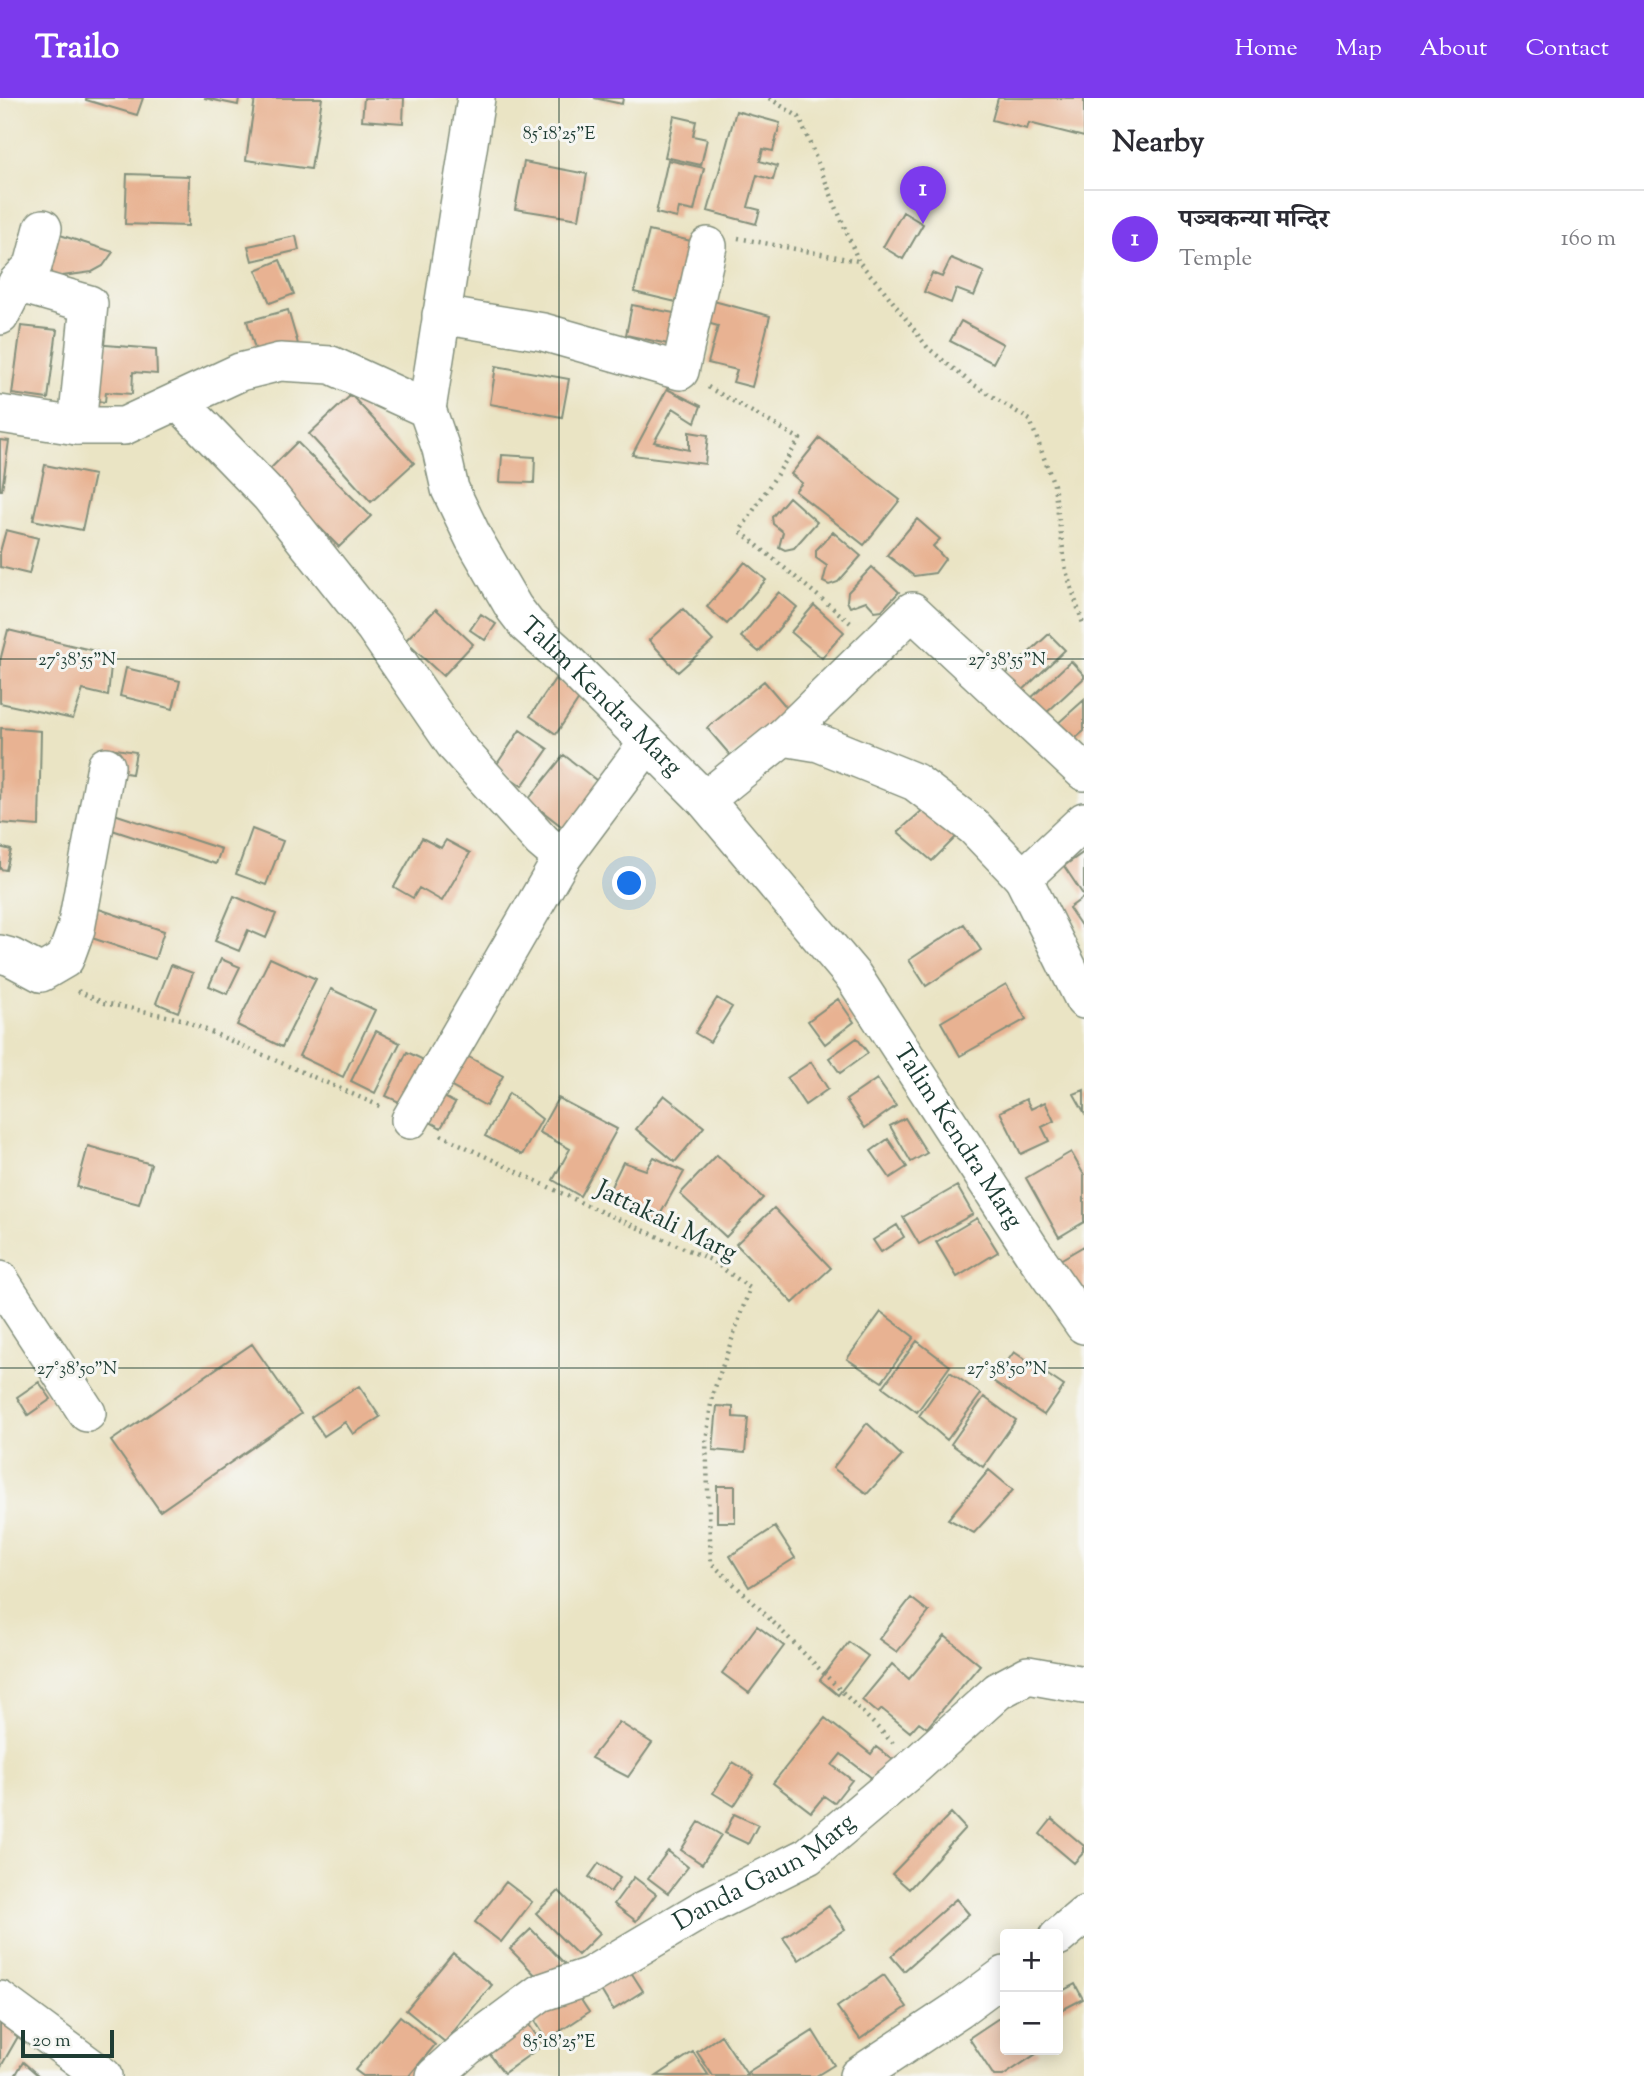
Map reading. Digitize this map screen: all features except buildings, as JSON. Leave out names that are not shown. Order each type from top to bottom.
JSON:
[{"type":"street","points":[[0,414],[77,425],[124,426],[240,372],[280,362],[331,365],[427,409],[476,99]]},
{"type":"street","points":[[0,316],[17,283],[33,266],[43,228]]},
{"type":"street","points":[[441,315],[543,332],[680,371],[708,246]]},
{"type":"street","points":[[17,283],[89,304],[77,425]]},
{"type":"street","points":[[178,401],[270,496],[374,628],[455,745],[542,841],[562,858]]},
{"type":"street","name":"Talim Kendra Marg","points":[[427,409],[441,449],[450,489],[474,539],[514,608],[527,625],[705,800],[854,977],[1032,1251],[1084,1325]]},
{"type":"street","points":[[705,800],[782,737],[912,611],[1084,772]]},
{"type":"street","points":[[782,737],[819,743],[915,782],[974,827],[1023,878],[1084,1000]]},
{"type":"street","points":[[410,1120],[562,858],[647,744]]},
{"type":"street","points":[[0,954],[41,973],[65,958],[76,929],[106,766]]},
{"type":"street","points":[[1023,878],[1084,821]]},
{"type":"street","points":[[0,1280],[87,1413]]},
{"type":"street","name":"Danda Gaun Marg","points":[[435,2076],[466,2048],[540,1993],[590,1976],[708,1906],[808,1856],[916,1765],[998,1690],[1028,1675],[1084,1685]]},
{"type":"street","points":[[1063,1933],[1084,1915]]},
{"type":"street","points":[[858,2076],[1000,1979]]},
{"type":"street","points":[[0,2000],[103,2076]]},
{"type":"path","points":[[769,98],[799,117],[858,261],[928,348],[971,383],[1030,420],[1054,485],[1066,571],[1084,627]]},
{"type":"path","points":[[708,246],[713,233],[858,261]]},
{"type":"path","points":[[680,371],[800,439],[740,531],[878,645]]},
{"type":"path","name":"Jattakali Marg","points":[[41,973],[104,1003],[181,1019],[410,1120],[584,1204],[711,1259],[750,1288],[712,1396],[706,1441],[711,1563],[916,1765]]},
{"type":"place","name":"पञ्चकन्या मन्दिर","points":[[923,224]]}]
